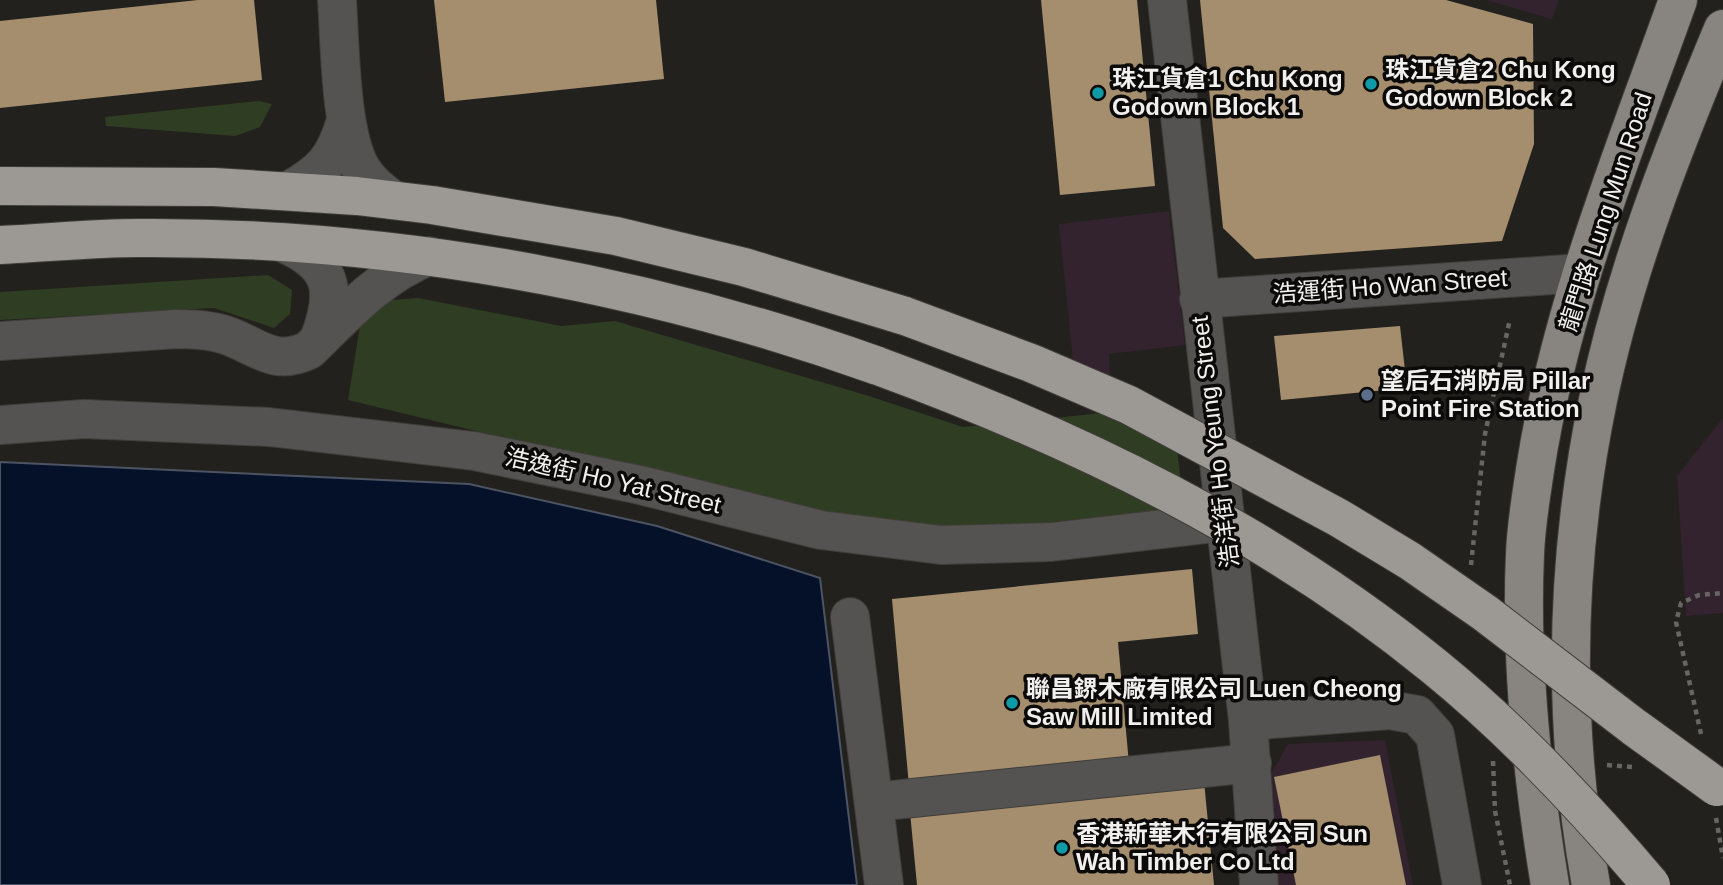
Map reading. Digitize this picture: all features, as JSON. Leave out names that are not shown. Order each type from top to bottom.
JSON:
[{"type":"highway","points":[[0,186],[214,187],[393,200],[616,236],[744,267],[905,316],[1031,363],[1129,405],[1339,518],[1410,561],[1485,613],[1720,794]]},
{"type":"highway","points":[[0,245],[137,238],[281,242],[429,256],[664,300],[762,328],[878,366],[1018,421],[1163,490],[1231,527],[1343,598],[1437,668],[1521,743],[1581,805],[1651,885]]},
{"type":"main road","name":"龍門路 Lung Mun Road","points":[[1549,885],[1538,814],[1529,724],[1525,552],[1531,501],[1547,402],[1582,273],[1678,0]]},
{"type":"main road","name":"龍門路 Lung Mun Road","points":[[1591,885],[1574,763],[1570,672],[1576,543],[1584,472],[1618,317],[1640,245],[1723,29]]},
{"type":"street","points":[[337,0],[346,120],[361,169],[374,186],[393,200]]},
{"type":"street","name":"浩洋街 Ho Yeung Street","points":[[1167,0],[1248,721],[1259,885]]},
{"type":"street","points":[[288,191],[308,181],[327,165],[339,144],[346,120]]},
{"type":"street","points":[[281,242],[312,258],[320,267],[328,286],[330,302],[319,340]]},
{"type":"street","points":[[0,341],[197,329],[224,335],[270,356],[297,355],[309,350],[375,287],[403,268],[429,256]]},
{"type":"street","name":"浩運街 Ho Wan Street","points":[[1199,299],[1582,273]]},
{"type":"street","name":"浩逸街 Ho Yat Street","points":[[0,425],[84,419],[269,427],[474,450],[640,485],[821,530],[941,545],[1051,542],[1224,522]]},
{"type":"street","points":[[850,617],[884,885]]},
{"type":"street","points":[[1248,721],[1390,710],[1417,715],[1435,735],[1462,885]]},
{"type":"street","points":[[874,802],[1252,762]]},
{"type":"path","points":[[1508,334],[1510,319]]},
{"type":"path","points":[[1703,745],[1676,622],[1681,603],[1699,595],[1723,593]]},
{"type":"path","points":[[1720,794],[1723,858]]},
{"type":"shaded area","points":[[1486,0],[1559,0],[1552,19]]},
{"type":"shaded area","points":[[1169,211],[1185,345],[1109,354],[1111,388],[1076,390],[1059,224]]},
{"type":"shaded area","points":[[1723,418],[1723,613],[1686,616],[1677,476]]},
{"type":"shaded area","points":[[1385,740],[1413,885],[1279,885],[1269,777],[1288,744]]},
{"type":"green space","points":[[259,101],[272,104],[260,127],[235,136],[106,126],[105,117]]},
{"type":"green space","points":[[268,275],[292,290],[290,314],[274,328],[214,308],[0,320],[0,292]]},
{"type":"green space","points":[[418,298],[561,326],[615,321],[869,396],[963,427],[1172,406],[1184,509],[1022,525],[956,528],[886,523],[699,485],[348,400],[360,326],[381,301]]},
{"type":"water","points":[[0,462],[469,484],[657,526],[820,578],[857,885],[0,885]]},
{"type":"building","points":[[198,0],[254,0],[262,80],[0,108],[0,21]]},
{"type":"building","points":[[434,0],[656,0],[664,79],[445,102]]},
{"type":"building","name":"珠江貨倉1 Chu Kong Godown Block 1","points":[[1041,0],[1137,0],[1155,186],[1060,195]]},
{"type":"building","name":"珠江貨倉2 Chu Kong Godown Block 2","points":[[1200,0],[1446,0],[1533,24],[1534,144],[1502,241],[1255,259],[1223,228]]},
{"type":"building","points":[[1400,326],[1407,388],[1281,400],[1274,336]]},
{"type":"building","name":"聯昌鎅木廠有限公司 Luen Cheong Saw Mill Limited","points":[[1192,569],[1198,634],[1118,642],[1129,764],[909,786],[892,599]]},
{"type":"building","points":[[1380,755],[1406,885],[1296,885],[1274,777]]},
{"type":"building","name":"香港新華木行有限公司 Sun Wah Timber Co Ltd","points":[[1204,781],[1214,885],[917,885],[910,812]]},
{"type":"place","name":"珠江貨倉2 Chu Kong Godown Block 2","points":[[1371,84]]},
{"type":"place","name":"珠江貨倉1 Chu Kong Godown Block 1","points":[[1098,93]]},
{"type":"place","name":"望后石消防局 Pillar Point Fire Station","points":[[1367,395]]},
{"type":"place","name":"聯昌鎅木廠有限公司 Luen Cheong Saw Mill Limited","points":[[1012,703]]},
{"type":"place","name":"香港新華木行有限公司 Sun Wah Timber Co Ltd","points":[[1062,848]]}]
